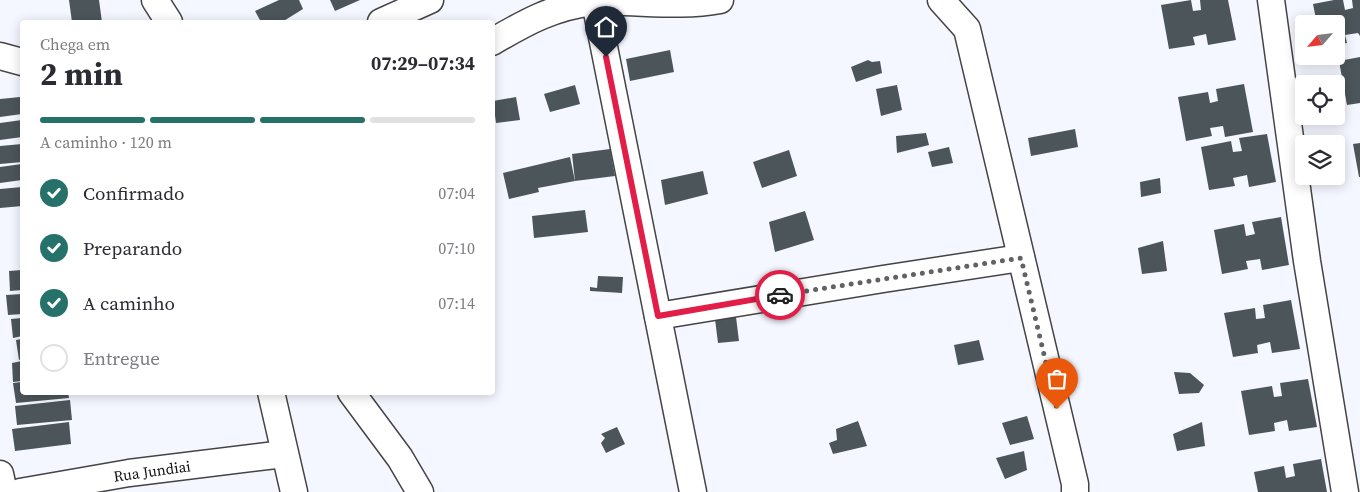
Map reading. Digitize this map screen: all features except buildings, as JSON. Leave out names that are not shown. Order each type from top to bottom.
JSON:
[{"type":"street","points":[[155,0],[168,20]]},
{"type":"street","points":[[386,20],[430,0]]},
{"type":"street","points":[[495,40],[528,20],[560,7],[594,1],[673,4],[720,0]]},
{"type":"street","points":[[941,0],[967,29],[1074,484],[1074,492]]},
{"type":"street","points":[[1271,0],[1307,261],[1345,492]]},
{"type":"street","points":[[594,1],[692,492]]},
{"type":"street","points":[[0,56],[20,61]]},
{"type":"street","points":[[658,316],[883,278],[1021,258]]},
{"type":"street","points":[[272,395],[294,492]]},
{"type":"street","points":[[353,395],[400,458],[420,492]]},
{"type":"street","name":"Rua Jundiai","points":[[20,492],[131,483],[284,454]]},
{"type":"street","points":[[0,474],[4,492]]},
{"type":"way so far","points":[[780,295],[1021,258],[1057,409]]},
{"type":"route","points":[[606,57],[658,316],[780,295]]}]
